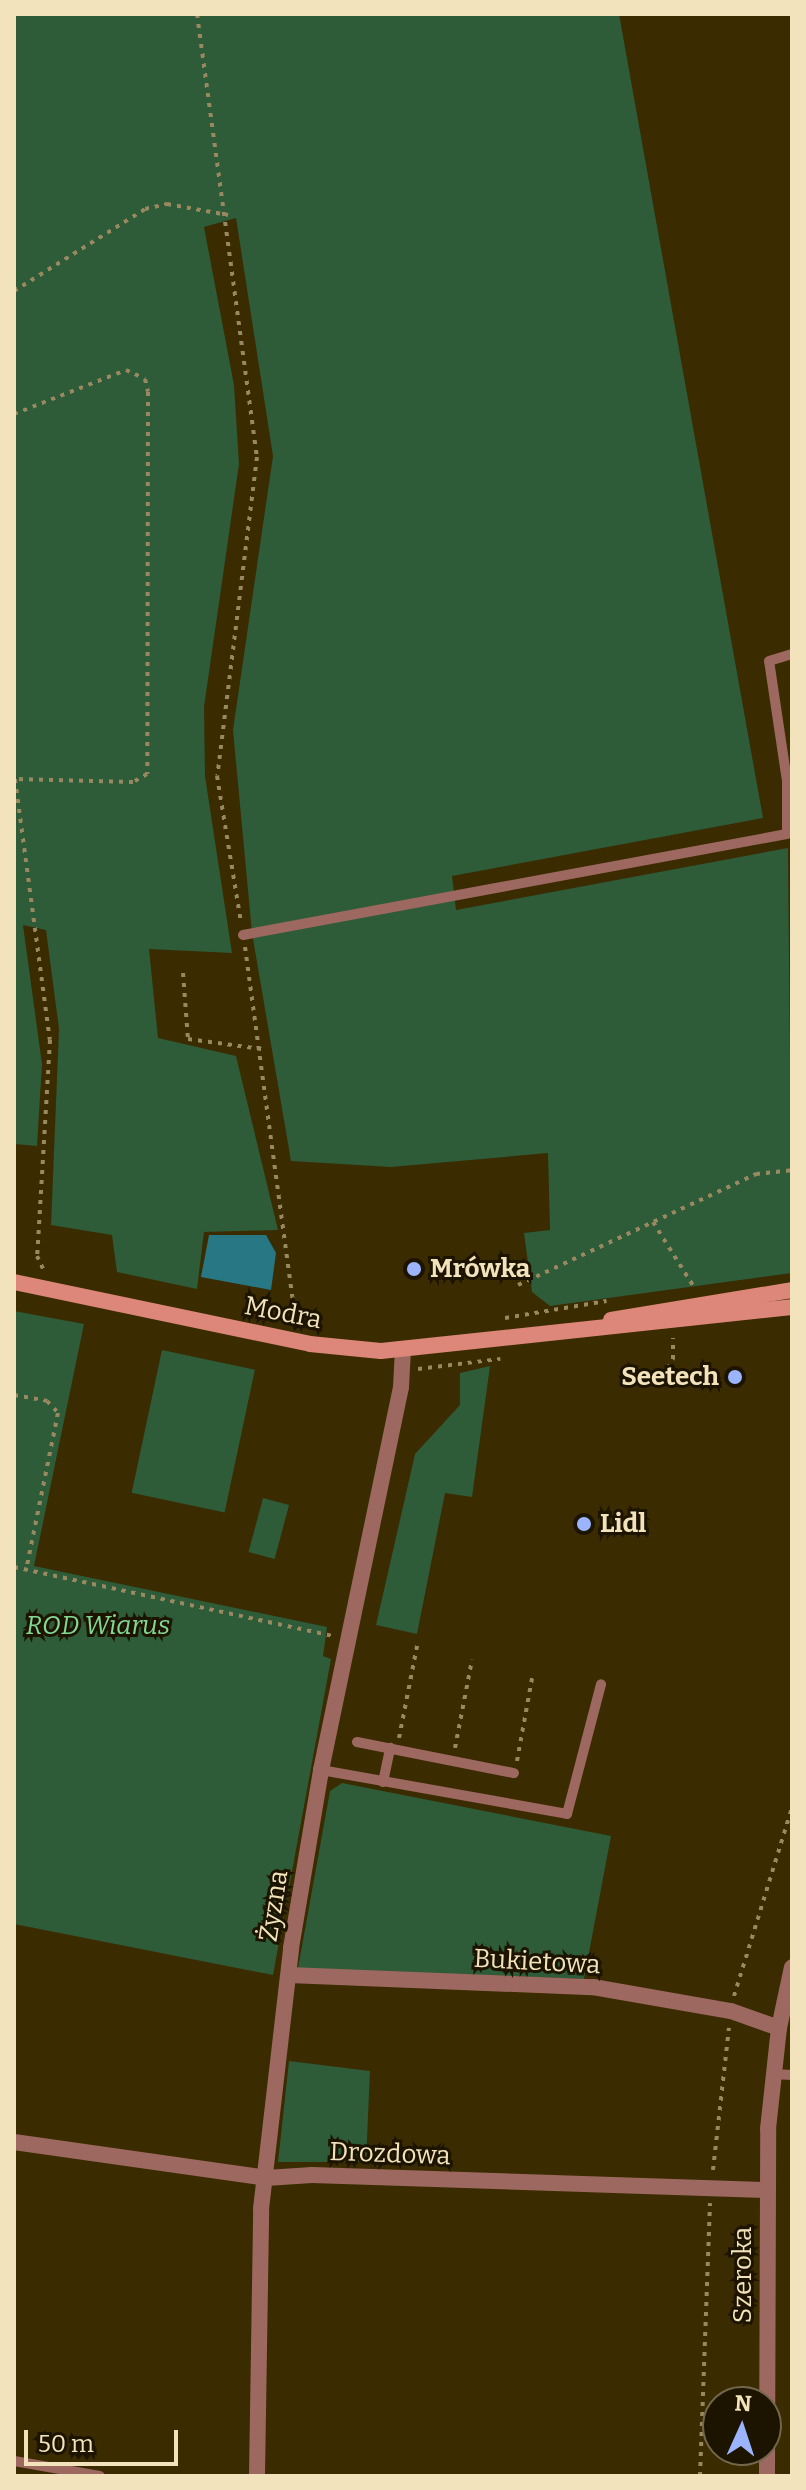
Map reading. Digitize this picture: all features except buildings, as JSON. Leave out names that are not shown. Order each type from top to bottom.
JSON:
[{"type":"street","name":"Modra","points":[[14,1282],[292,1341],[403,1350],[792,1307]]},
{"type":"street","name":"Modra","points":[[547,1334],[676,1305],[792,1290]]},
{"type":"street","name":"Żyzna","points":[[257,2476],[259,2270],[289,1975],[321,1770],[401,1387],[403,1350]]},
{"type":"street","name":"Szeroka","points":[[767,2476],[768,2190],[772,2074],[792,1967]]},
{"type":"street","name":"Bukietowa","points":[[289,1975],[593,1987],[731,2011],[779,2028]]},
{"type":"street","name":"Drozdowa","points":[[14,2142],[266,2178],[312,2175],[768,2190]]},
{"type":"lane","points":[[243,935],[787,834],[787,781],[769,661],[792,654]]},
{"type":"lane","points":[[321,1770],[567,1814],[601,1684]]},
{"type":"lane","points":[[357,1742],[514,1773]]},
{"type":"lane","points":[[383,1782],[394,1749]]},
{"type":"lane","points":[[772,2074],[792,2075]]},
{"type":"lane","points":[[14,2461],[100,2476]]},
{"type":"path","points":[[197,14],[228,215],[257,457],[217,776],[261,1049],[294,1322],[292,1341]]},
{"type":"path","points":[[14,291],[145,209],[167,204],[228,215]]},
{"type":"path","points":[[14,414],[126,370],[145,379],[148,392],[147,774],[133,782],[15,779],[50,1040],[37,1256],[44,1271],[40,1288]]},
{"type":"path","points":[[183,973],[188,1039],[261,1049]]},
{"type":"path","points":[[518,1285],[756,1174],[792,1170]]},
{"type":"path","points":[[653,1222],[696,1290]]},
{"type":"path","points":[[33,1268],[58,1274]]},
{"type":"path","points":[[496,1320],[614,1300]]},
{"type":"path","points":[[294,1322],[305,1324]]},
{"type":"path","points":[[663,1377],[673,1359],[673,1335]]},
{"type":"path","points":[[14,1395],[47,1401],[58,1413],[26,1570]]},
{"type":"path","points":[[14,1567],[326,1634]]},
{"type":"path","points":[[394,1749],[417,1646]]},
{"type":"path","points":[[452,1761],[472,1660]]},
{"type":"path","points":[[514,1773],[533,1673]]},
{"type":"path","points":[[700,2476],[711,2186],[731,2011],[792,1807]]},
{"type":"path","points":[[792,2258],[792,2356]]},
{"type":"green space","points":[[14,14],[619,14],[763,818],[452,876],[456,910],[788,848],[792,1273],[550,1306],[532,1292],[524,1233],[550,1230],[548,1153],[391,1167],[291,1161],[252,933],[233,730],[273,456],[236,218],[204,227],[234,385],[239,464],[204,707],[205,776],[232,953],[149,949],[158,1038],[236,1056],[278,1230],[204,1232],[197,1289],[117,1272],[112,1235],[51,1225],[59,1029],[46,930],[23,925],[42,1064],[37,1146],[14,1144]]},
{"type":"green space","name":"ROD Wiarus","points":[[14,1311],[84,1324],[34,1566],[327,1627],[323,1656],[331,1659],[273,1975],[14,1924]]},
{"type":"green space","points":[[162,1350],[255,1370],[225,1513],[132,1493]]},
{"type":"green space","points":[[490,1366],[472,1497],[445,1493],[417,1634],[376,1625],[415,1454],[460,1405],[460,1373]]},
{"type":"green space","points":[[263,1498],[289,1505],[275,1559],[249,1552]]},
{"type":"green space","points":[[342,1783],[611,1836],[584,1979],[298,1968],[330,1791]]},
{"type":"green space","points":[[289,2061],[370,2071],[366,2162],[278,2162]]},
{"type":"water","points":[[209,1235],[266,1235],[276,1253],[271,1290],[201,1277]]},
{"type":"place","name":"Mrówka","points":[[414,1269]]},
{"type":"place","name":"Seetech","points":[[735,1377]]},
{"type":"place","name":"Lidl","points":[[584,1524]]}]
